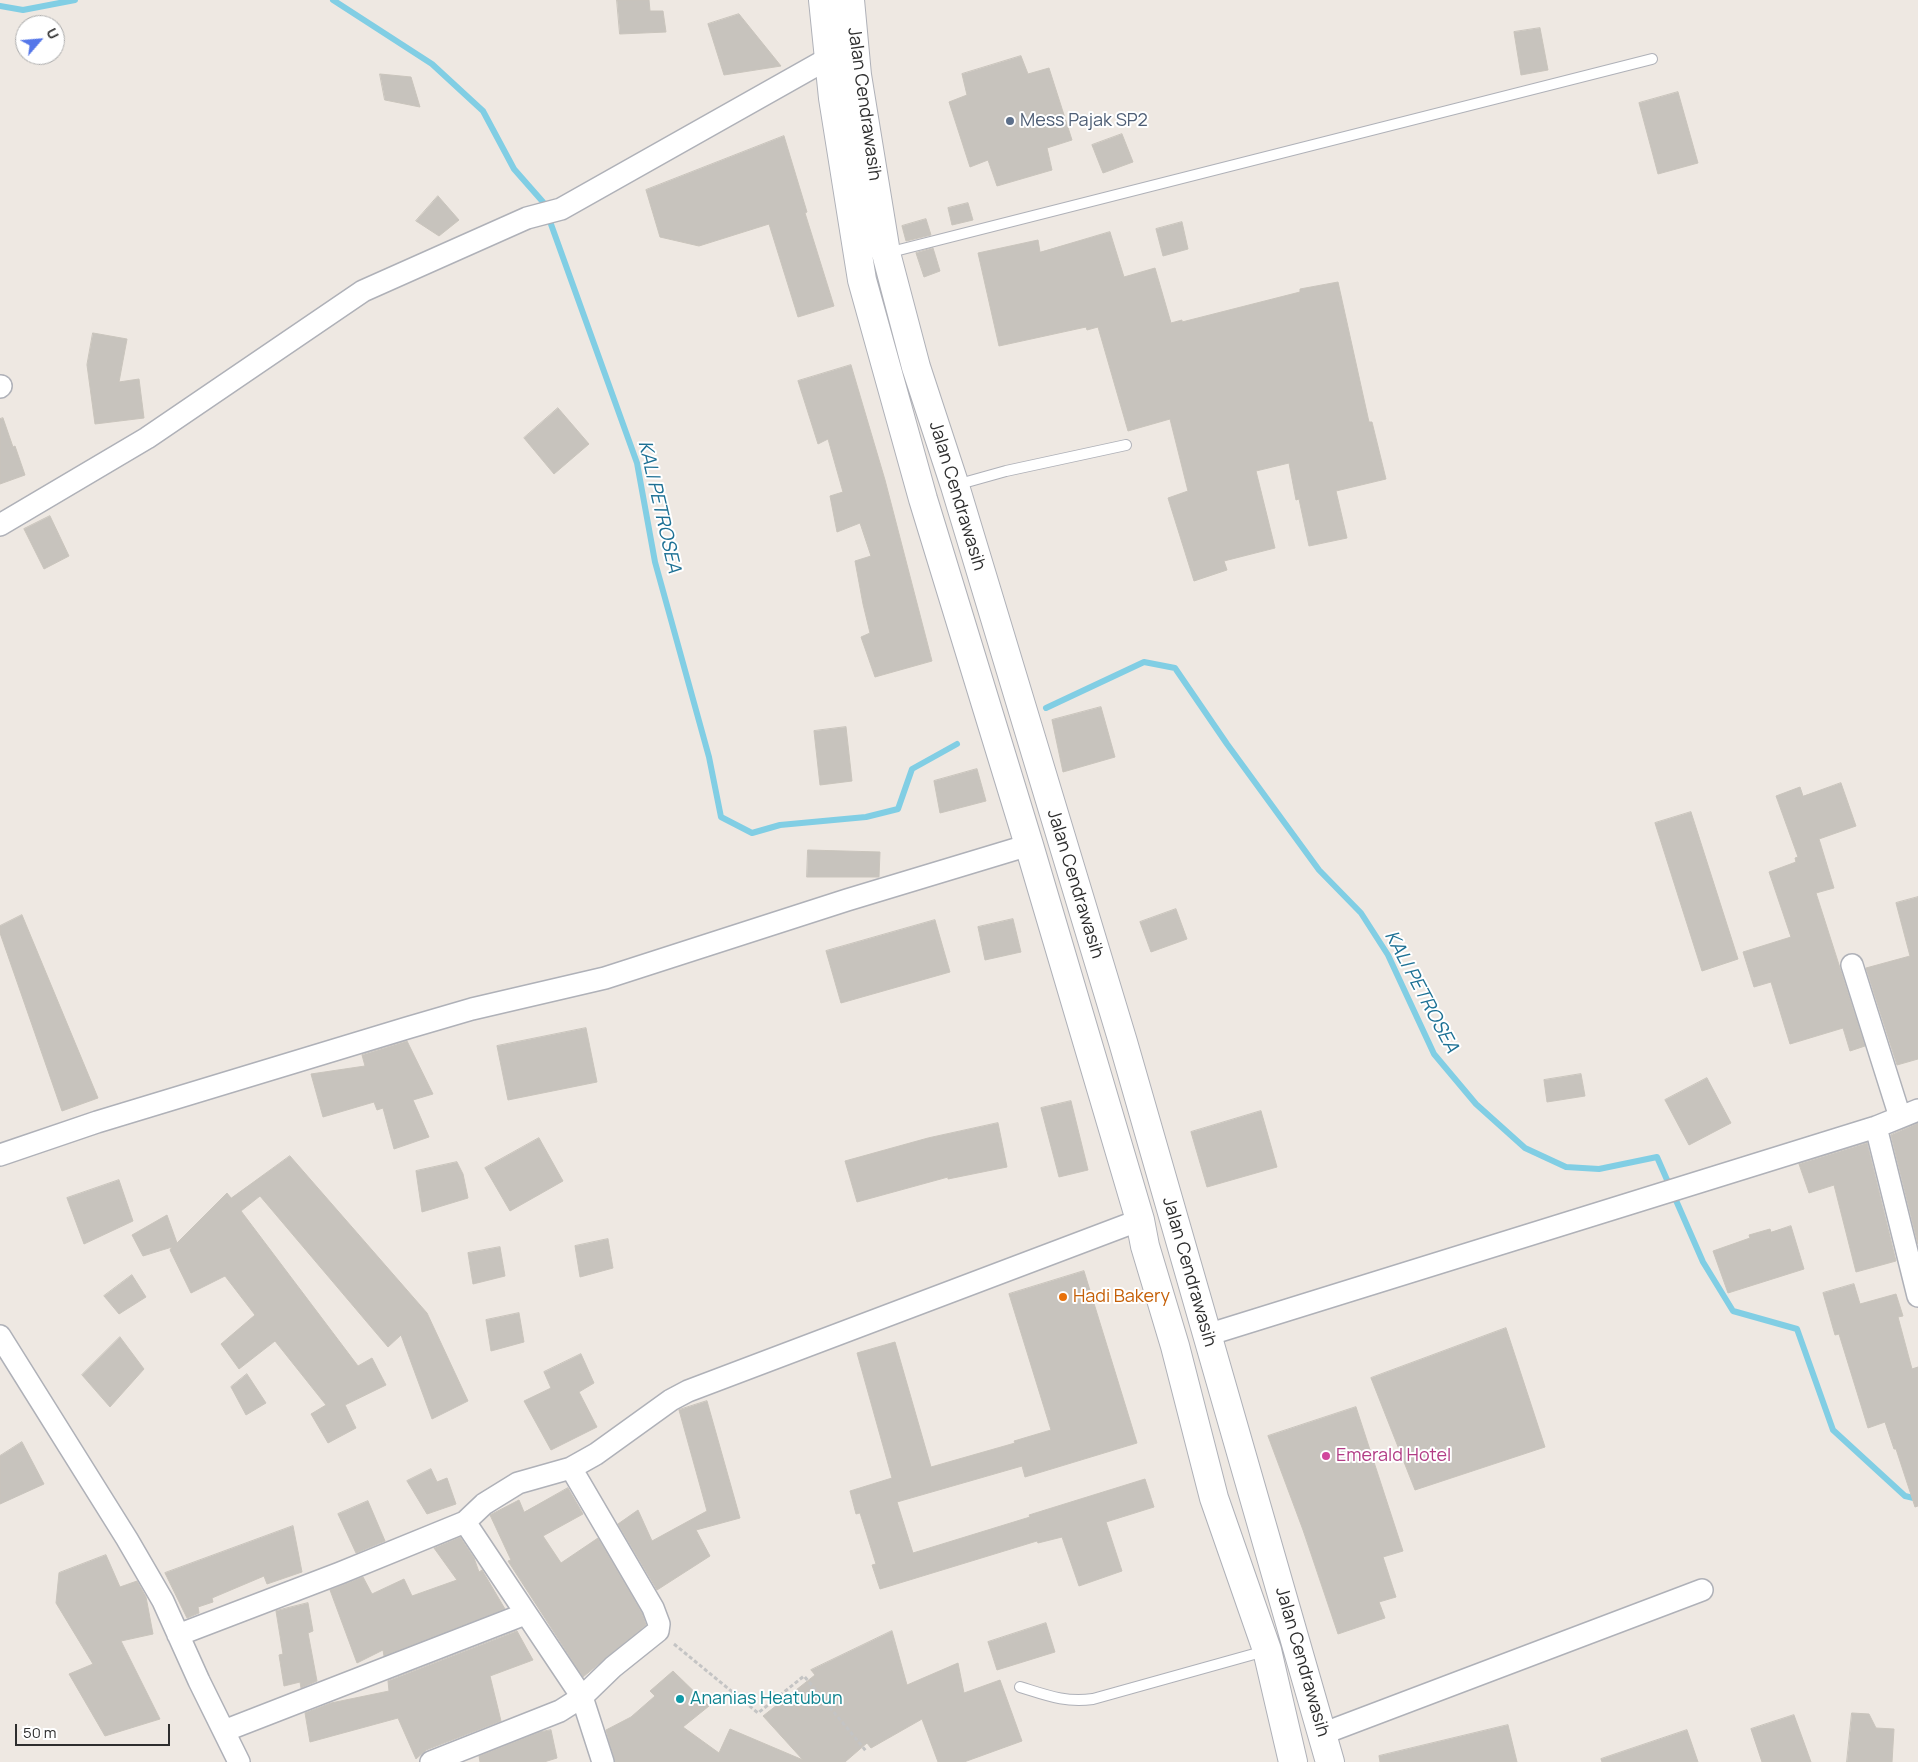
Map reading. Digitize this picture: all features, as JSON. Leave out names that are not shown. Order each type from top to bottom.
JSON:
[{"type":"main road","name":"Jalan Cendrawasih","points":[[823,0],[833,98],[862,280],[923,499],[1029,845],[1140,1220],[1145,1246],[1175,1346],[1214,1498],[1267,1650],[1293,1762]]},
{"type":"main road","name":"Jalan Cendrawasih","points":[[850,0],[858,75],[886,253],[916,367],[955,486],[1120,1032],[1330,1762]]},
{"type":"street","points":[[0,525],[147,438],[363,290],[527,218],[561,209],[829,58]]},
{"type":"street","points":[[0,1154],[97,1122],[406,1028],[472,1009],[605,978],[847,900],[1029,845]]},
{"type":"street","points":[[1208,1335],[1876,1127],[1909,1114],[1852,965]]},
{"type":"street","points":[[1876,1127],[1918,1296]]},
{"type":"street","points":[[178,1635],[340,1573],[465,1522],[484,1504],[518,1483],[571,1468],[596,1454],[671,1400],[688,1391],[1140,1220]]},
{"type":"street","points":[[0,1336],[127,1539],[163,1601],[239,1762]]},
{"type":"street","points":[[431,1762],[560,1711],[582,1697],[613,1667],[658,1631],[658,1618],[653,1608],[571,1468]]},
{"type":"street","points":[[465,1522],[582,1697],[603,1762]]},
{"type":"street","points":[[1322,1734],[1702,1590]]},
{"type":"street","points":[[224,1731],[525,1614]]},
{"type":"lane","points":[[886,253],[1652,59]]},
{"type":"lane","points":[[955,486],[1006,470],[1126,445]]},
{"type":"lane","points":[[1020,1687],[1061,1699],[1076,1701],[1093,1699],[1267,1650]]},
{"type":"path","points":[[658,1631],[758,1713],[804,1676],[866,1751]]},
{"type":"building","points":[[617,0],[649,0],[650,11],[663,11],[666,32],[620,34]]},
{"type":"building","points":[[739,14],[781,66],[724,75],[708,24]]},
{"type":"building","points":[[1540,28],[1548,70],[1521,75],[1514,32]]},
{"type":"building","name":"Mess Pajak SP2","points":[[1021,56],[1028,74],[1049,68],[1072,140],[1047,148],[1052,170],[997,186],[988,160],[970,167],[949,102],[967,95],[962,74]]},
{"type":"building","points":[[380,74],[411,77],[420,107],[385,100]]},
{"type":"building","points":[[1678,92],[1698,163],[1658,174],[1639,103]]},
{"type":"building","points":[[1122,134],[1133,162],[1103,173],[1092,145]]},
{"type":"building","points":[[784,136],[807,212],[805,213],[834,306],[798,317],[769,224],[699,246],[660,237],[646,190]]},
{"type":"building","points":[[438,196],[459,220],[439,236],[416,221]]},
{"type":"building","points":[[968,203],[973,220],[952,225],[948,208]]},
{"type":"building","points":[[926,219],[931,235],[906,241],[902,226]]},
{"type":"building","points":[[1182,222],[1188,249],[1163,256],[1156,229]]},
{"type":"building","points":[[1110,232],[1124,277],[1155,268],[1171,323],[1182,320],[1182,322],[1300,292],[1300,289],[1338,282],[1369,422],[1372,422],[1386,479],[1336,491],[1347,538],[1309,546],[1299,499],[1296,500],[1289,463],[1256,471],[1275,548],[1224,561],[1227,570],[1194,581],[1168,498],[1188,491],[1170,419],[1128,431],[1098,327],[1087,330],[1086,327],[999,346],[978,253],[1038,240],[1040,252]]},
{"type":"building","points":[[933,248],[940,271],[924,277],[916,253]]},
{"type":"building","points":[[93,333],[127,339],[119,382],[139,379],[144,418],[95,424],[87,365]]},
{"type":"building","points":[[851,365],[885,480],[932,661],[875,677],[861,637],[870,633],[855,561],[871,556],[860,523],[837,532],[830,496],[843,492],[828,439],[818,444],[798,381]]},
{"type":"building","points":[[558,408],[589,444],[554,474],[524,438]]},
{"type":"building","points":[[3,418],[25,475],[0,484],[0,419]]},
{"type":"building","points":[[50,516],[69,556],[44,569],[24,529]]},
{"type":"building","points":[[1101,707],[1115,757],[1063,772],[1052,720]]},
{"type":"building","points":[[846,727],[852,781],[820,785],[814,731]]},
{"type":"building","points":[[977,769],[986,801],[940,813],[934,781]]},
{"type":"building","points":[[1841,783],[1856,826],[1819,839],[1834,888],[1816,893],[1865,1046],[1850,1051],[1843,1028],[1790,1044],[1771,982],[1754,987],[1743,952],[1791,937],[1769,872],[1796,862],[1795,858],[1798,857],[1776,796],[1800,787],[1803,796]]},
{"type":"building","points":[[1691,812],[1738,959],[1702,971],[1655,823]]},
{"type":"building","points":[[808,850],[880,852],[879,877],[807,877]]},
{"type":"building","points":[[1918,897],[1918,1059],[1897,1065],[1866,968],[1910,956],[1896,903]]},
{"type":"building","points":[[1176,909],[1187,939],[1151,952],[1140,922]]},
{"type":"building","points":[[22,915],[98,1098],[62,1111],[0,933],[0,926]]},
{"type":"building","points":[[1013,919],[1021,952],[985,960],[978,927]]},
{"type":"building","points":[[935,920],[950,972],[841,1003],[826,951]]},
{"type":"building","points":[[586,1028],[597,1082],[508,1100],[497,1046]]},
{"type":"building","points":[[407,1041],[433,1094],[413,1100],[429,1137],[394,1149],[383,1108],[377,1110],[374,1102],[323,1117],[311,1074],[365,1066],[362,1055]]},
{"type":"building","points":[[1581,1074],[1585,1096],[1547,1102],[1544,1080]]},
{"type":"building","points":[[1707,1078],[1731,1123],[1689,1145],[1665,1100]]},
{"type":"building","points":[[1071,1101],[1088,1170],[1059,1177],[1041,1108]]},
{"type":"building","points":[[1261,1111],[1277,1167],[1207,1187],[1191,1132]]},
{"type":"building","points":[[998,1123],[1007,1167],[948,1179],[948,1177],[857,1202],[845,1161],[928,1138]]},
{"type":"building","points":[[1918,1123],[1918,1244],[1891,1135]]},
{"type":"building","points":[[539,1138],[563,1181],[510,1211],[485,1168]]},
{"type":"building","points":[[1867,1143],[1896,1261],[1856,1272],[1834,1185],[1809,1193],[1799,1164]]},
{"type":"building","points":[[290,1156],[427,1313],[468,1401],[432,1419],[401,1335],[388,1347],[260,1196],[241,1211],[358,1366],[372,1358],[386,1385],[345,1405],[356,1428],[328,1443],[311,1414],[326,1405],[275,1341],[239,1369],[221,1344],[255,1315],[225,1276],[191,1293],[170,1250],[172,1247],[143,1256],[132,1235],[167,1215],[177,1243],[227,1193],[231,1198]]},
{"type":"building","points":[[457,1162],[463,1174],[468,1198],[422,1212],[416,1171]]},
{"type":"building","points":[[119,1180],[133,1221],[84,1244],[67,1198]]},
{"type":"building","points":[[1791,1226],[1804,1269],[1728,1293],[1713,1251],[1750,1238],[1749,1235],[1770,1229],[1771,1232]]},
{"type":"building","points":[[608,1239],[613,1268],[580,1277],[575,1246]]},
{"type":"building","points":[[500,1247],[505,1276],[473,1284],[468,1253]]},
{"type":"building","points":[[1084,1271],[1137,1443],[1025,1477],[1022,1466],[897,1502],[913,1553],[1145,1479],[1154,1507],[1106,1522],[1122,1571],[1079,1586],[1062,1537],[1038,1543],[1037,1541],[880,1589],[872,1565],[876,1564],[860,1513],[856,1514],[850,1491],[892,1478],[857,1353],[895,1342],[931,1467],[1015,1443],[1014,1441],[1051,1430],[1009,1294]]},
{"type":"building","points":[[132,1275],[146,1297],[119,1314],[104,1296]]},
{"type":"building","points":[[1854,1284],[1860,1304],[1896,1294],[1903,1316],[1898,1317],[1912,1369],[1918,1367],[1918,1506],[1915,1507],[1885,1422],[1868,1428],[1839,1334],[1835,1335],[1823,1293]]},
{"type":"building","points":[[519,1313],[524,1342],[491,1351],[486,1320]]},
{"type":"building","points":[[1506,1328],[1545,1447],[1415,1490],[1371,1378]]},
{"type":"building","points":[[120,1337],[144,1369],[110,1407],[82,1375]]},
{"type":"building","points":[[581,1354],[594,1383],[579,1392],[597,1427],[551,1450],[524,1401],[551,1388],[544,1372]]},
{"type":"building","points":[[247,1374],[266,1403],[246,1415],[231,1387]]},
{"type":"building","points":[[707,1401],[740,1518],[696,1530],[710,1556],[657,1590],[618,1524],[638,1510],[652,1541],[707,1511],[679,1410]]},
{"type":"building","points":[[1356,1407],[1403,1551],[1383,1557],[1396,1597],[1379,1602],[1385,1618],[1338,1634],[1303,1530],[1268,1436]]},
{"type":"building","points":[[22,1442],[44,1484],[0,1504],[0,1456]]},
{"type":"building","points":[[431,1469],[437,1482],[447,1478],[456,1504],[427,1514],[407,1481]]},
{"type":"building","points":[[568,1488],[583,1514],[543,1536],[561,1563],[598,1538],[642,1613],[646,1625],[583,1677],[508,1561],[511,1560],[490,1515],[519,1500],[524,1512]]},
{"type":"building","points":[[368,1501],[385,1541],[356,1553],[338,1514]]},
{"type":"building","points":[[293,1526],[302,1572],[267,1584],[264,1576],[212,1598],[213,1602],[198,1607],[199,1613],[187,1618],[165,1573]]},
{"type":"building","points":[[460,1537],[474,1558],[479,1572],[482,1570],[505,1609],[384,1656],[383,1650],[357,1663],[330,1590],[363,1577],[372,1594],[404,1579],[412,1596],[457,1580],[434,1548]]},
{"type":"building","points":[[106,1555],[120,1587],[137,1581],[146,1597],[153,1634],[121,1641],[160,1719],[105,1736],[69,1674],[93,1664],[56,1603],[59,1573]]},
{"type":"building","points":[[308,1603],[313,1631],[308,1633],[317,1681],[301,1688],[300,1682],[284,1686],[279,1655],[283,1654],[276,1611]]},
{"type":"building","points":[[1046,1623],[1055,1652],[997,1670],[988,1642]]},
{"type":"building","points":[[517,1631],[533,1660],[490,1676],[501,1721],[426,1750],[416,1759],[398,1718],[310,1742],[305,1713],[331,1703],[389,1691],[388,1681]]},
{"type":"building","points":[[892,1631],[907,1685],[958,1663],[964,1693],[1000,1680],[1022,1741],[964,1762],[938,1762],[922,1719],[871,1748],[867,1743],[845,1762],[615,1762],[606,1730],[631,1717],[655,1696],[650,1691],[673,1671],[709,1706],[683,1727],[719,1753],[730,1729],[803,1760],[763,1716],[815,1675],[811,1670]]},
{"type":"building","points":[[1852,1713],[1869,1714],[1876,1728],[1894,1729],[1892,1762],[1847,1762]]},
{"type":"building","points":[[1794,1715],[1811,1762],[1762,1762],[1751,1729]]},
{"type":"building","points":[[1508,1725],[1517,1762],[1380,1762],[1379,1756]]},
{"type":"building","points":[[551,1730],[557,1758],[544,1762],[480,1762],[479,1756],[540,1732]]},
{"type":"building","points":[[1687,1730],[1698,1762],[1602,1762],[1601,1759]]},
{"type":"waterway","name":"KALI PETROSEA","points":[[0,6],[23,10],[75,0]]},
{"type":"waterway","name":"KALI PETROSEA","points":[[333,0],[432,64],[483,111],[514,169],[543,202],[637,463],[655,562],[709,757],[721,817],[752,833],[780,825],[866,817],[898,809],[912,769],[957,744]]},
{"type":"waterway","name":"KALI PETROSEA","points":[[1046,708],[1144,662],[1175,668],[1227,744],[1319,870],[1361,913],[1388,955],[1434,1054],[1476,1104],[1525,1148],[1566,1167],[1599,1169],[1657,1157],[1703,1262],[1733,1311],[1797,1329],[1833,1430],[1905,1496],[1918,1499]]},
{"type":"place","name":"Mess Pajak SP2","points":[[1010,121]]},
{"type":"place","name":"Hadi Bakery","points":[[1063,1297]]},
{"type":"place","name":"Emerald Hotel","points":[[1326,1456]]},
{"type":"place","name":"Ananias Heatubun","points":[[680,1699]]}]
